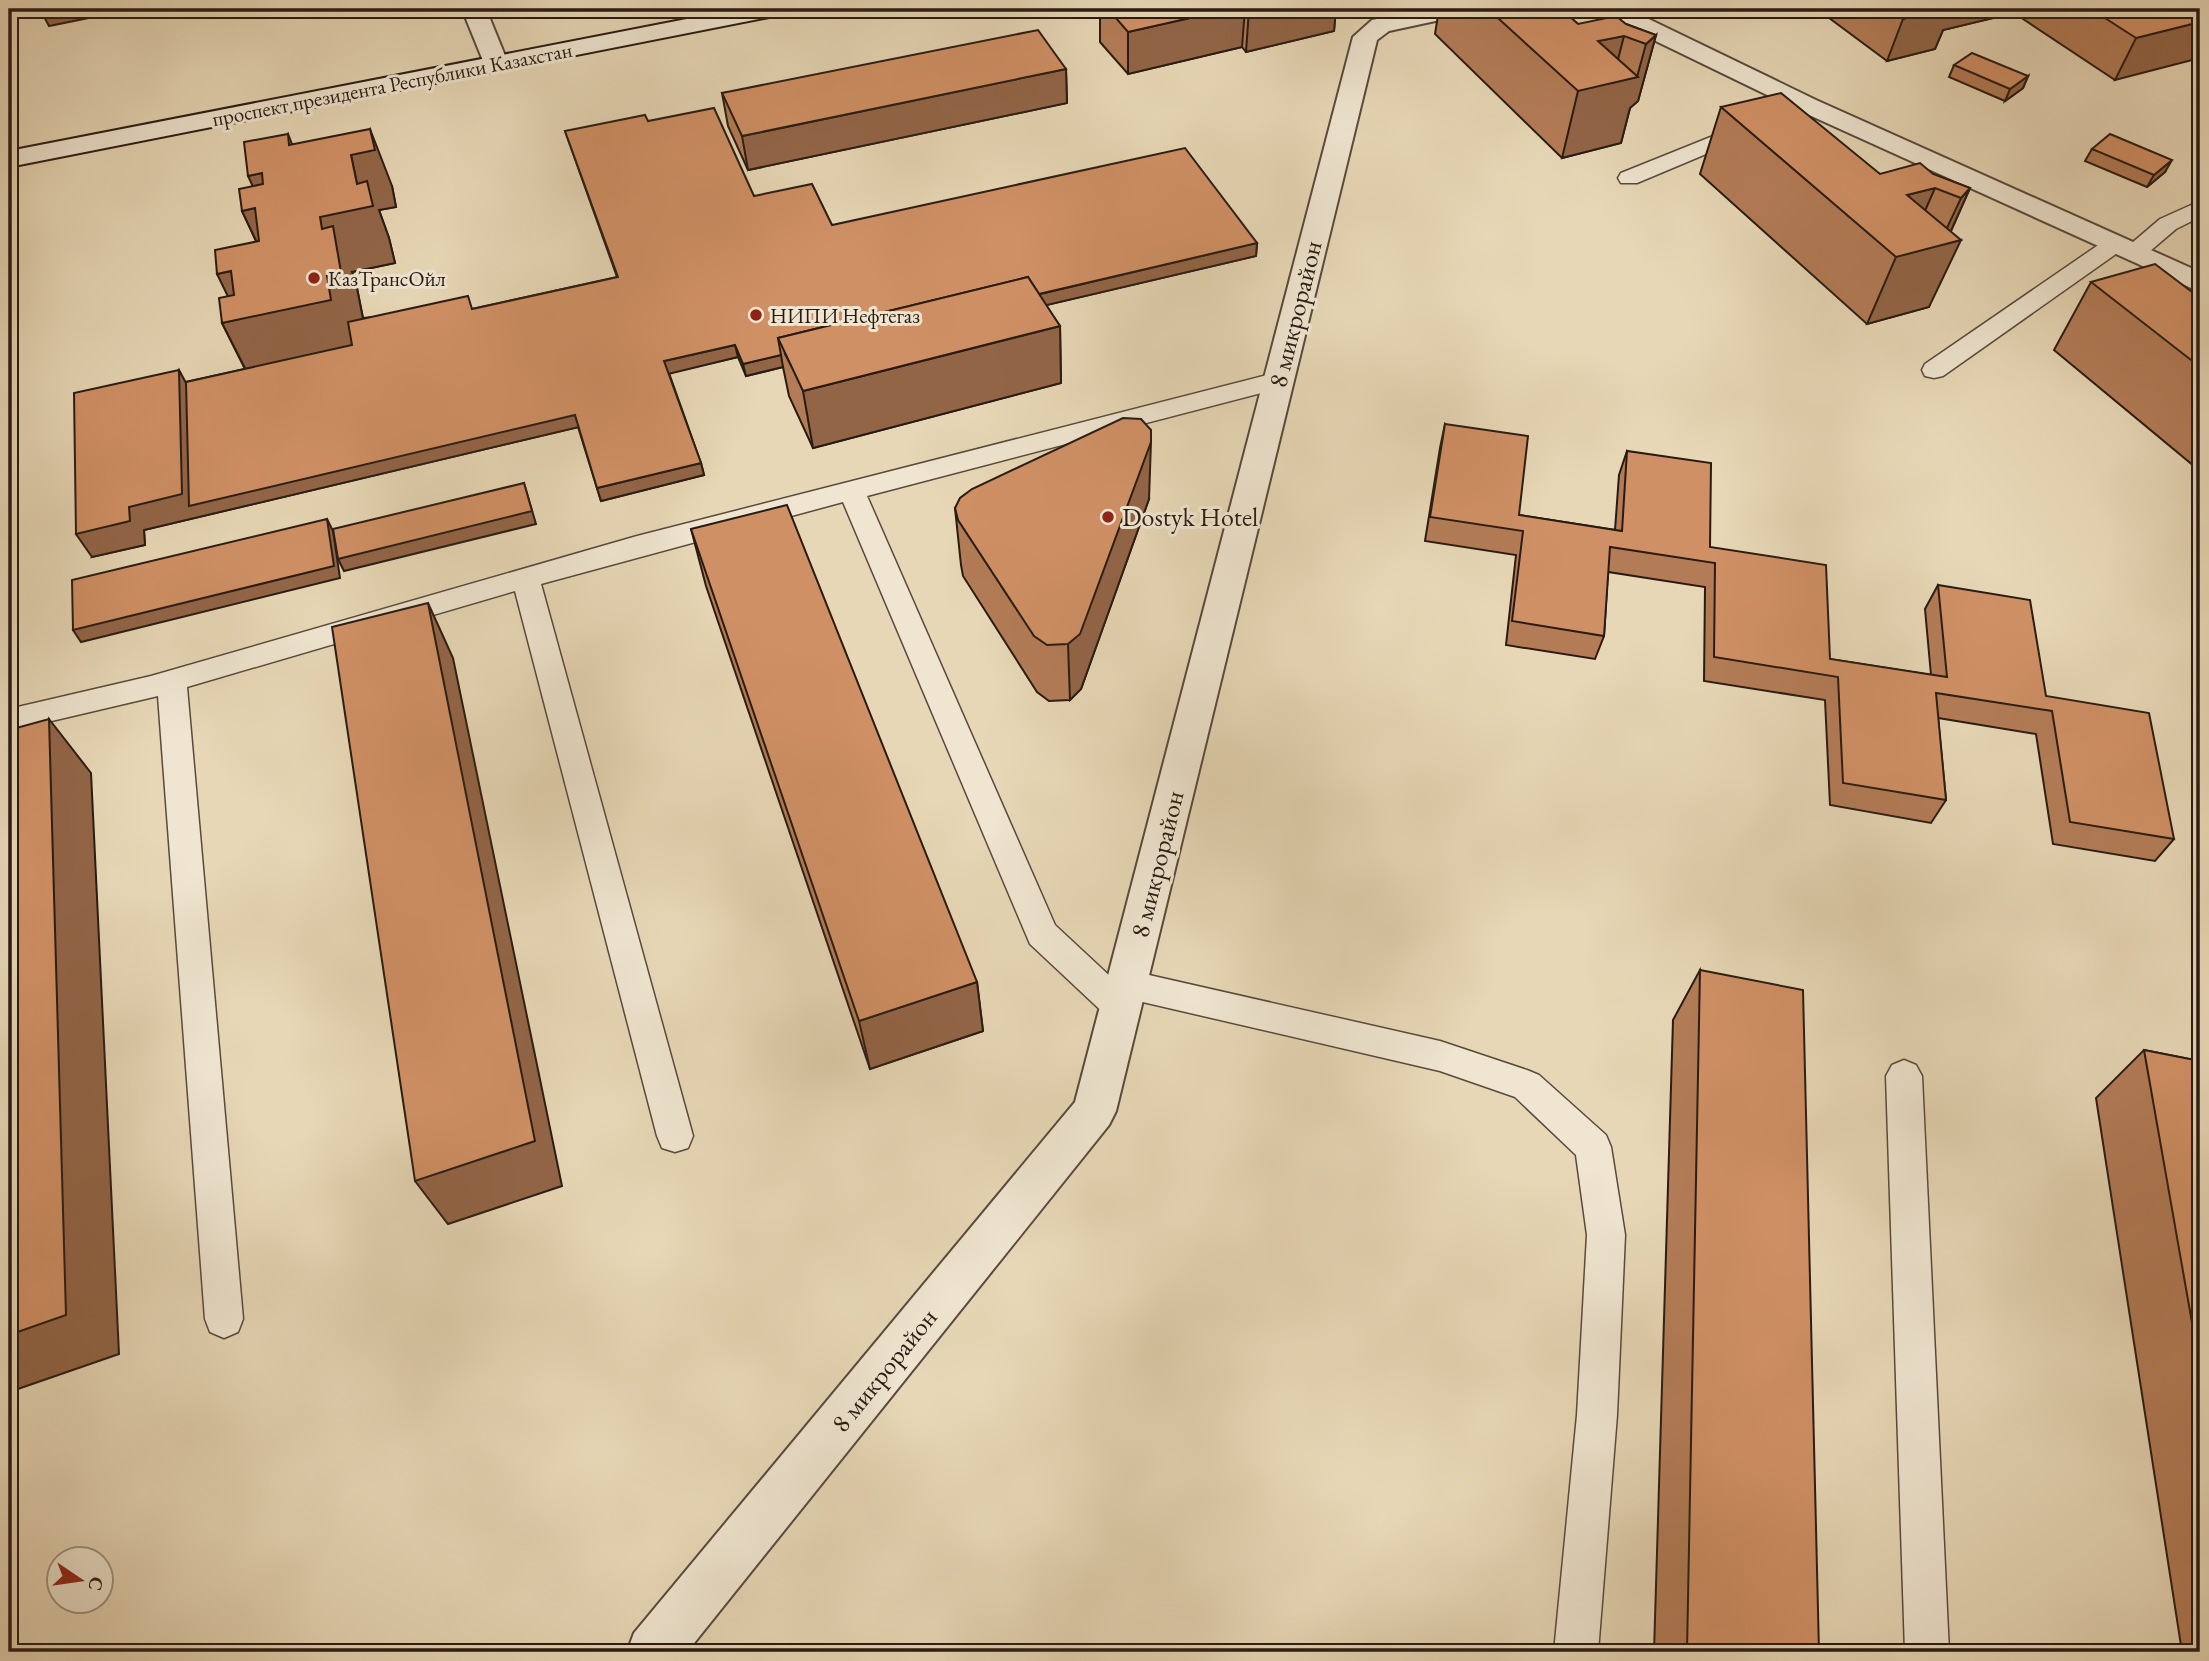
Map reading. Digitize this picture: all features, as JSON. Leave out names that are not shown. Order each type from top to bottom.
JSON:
[{"type":"street","points":[[474,9],[491,52]]},
{"type":"street","name":"проспект президента Республики Казахстан","points":[[9,159],[491,52],[654,9]]},
{"type":"street","name":"проспект президента Республики Казахстан","points":[[192,99],[774,9]]},
{"type":"street","name":"8 микрорайон","points":[[653,1652],[1094,1111],[1365,37],[1381,25],[1460,9]]},
{"type":"street","points":[[1609,9],[1807,105],[2200,283]]},
{"type":"lane","points":[[1629,178],[1772,117],[1807,105]]},
{"type":"lane","points":[[1934,370],[2125,249],[2200,208]]},
{"type":"lane","points":[[9,720],[173,681],[526,578],[851,489],[1279,380]]},
{"type":"lane","points":[[851,489],[1042,934],[1124,996],[1440,1056],[1527,1086],[1593,1147],[1606,1235],[1597,1415],[1576,1652]]},
{"type":"lane","points":[[526,578],[675,1136]]},
{"type":"lane","points":[[173,681],[224,1319]]},
{"type":"lane","points":[[1904,1076],[1927,1652]]},
{"type":"building","points":[[1108,9],[1230,9],[1128,32]]},
{"type":"building","points":[[1488,9],[1561,9],[1578,24],[1616,16],[1626,24],[1656,35],[1646,44],[1624,36],[1598,41],[1638,77],[1578,91]]},
{"type":"building","points":[[1889,9],[1944,9],[1903,19]]},
{"type":"building","points":[[2091,9],[2200,9],[2200,22],[2136,38]]},
{"type":"building","points":[[1038,30],[1066,69],[742,136],[722,93]]},
{"type":"building","points":[[1972,53],[2028,76],[2010,89],[1954,65]]},
{"type":"building","points":[[1781,93],[1880,174],[1920,163],[1933,174],[1970,188],[1961,198],[1935,188],[1907,195],[1961,240],[1896,257],[1721,107]]},
{"type":"building","name":"НИПИ Нефтегаз","points":[[714,108],[754,196],[812,184],[832,225],[1185,148],[1257,243],[1039,294],[1028,277],[778,338],[781,355],[743,364],[735,345],[664,361],[701,463],[597,488],[575,415],[189,506],[186,382],[352,345],[348,322],[468,296],[472,309],[618,277],[565,131],[645,115],[648,121]]},
{"type":"building","points":[[370,129],[375,150],[351,155],[357,184],[367,181],[373,206],[320,217],[322,229],[333,226],[341,272],[327,276],[331,300],[222,323],[219,298],[234,295],[231,271],[217,274],[215,250],[259,241],[255,208],[242,211],[239,189],[263,184],[262,173],[248,176],[244,142],[288,134],[289,145]]},
{"type":"building","points":[[2110,134],[2172,160],[2154,175],[2092,149]]},
{"type":"building","points":[[2155,264],[2200,298],[2200,367],[2091,282]]},
{"type":"building","points":[[1028,277],[1060,326],[803,391],[778,338]]},
{"type":"building","points":[[179,370],[182,494],[129,507],[130,521],[76,534],[74,393]]},
{"type":"building","points":[[1123,418],[1141,419],[1151,430],[1151,442],[1080,634],[1068,644],[1047,645],[1034,636],[958,520],[955,508],[960,498],[972,489]]},
{"type":"building","points":[[1445,424],[1528,436],[1519,515],[1622,531],[1627,451],[1711,463],[1710,547],[1826,565],[1830,659],[1947,677],[1938,585],[2030,600],[2046,696],[2149,713],[2174,839],[2070,822],[2052,711],[1936,693],[1946,800],[1843,783],[1838,677],[1714,657],[1715,563],[1610,547],[1604,636],[1512,621],[1523,531],[1430,517]]},
{"type":"building","points":[[524,483],[532,511],[338,559],[333,529]]},
{"type":"building","points":[[787,505],[977,982],[859,1021],[691,529]]},
{"type":"building","points":[[327,519],[334,566],[73,630],[72,580]]},
{"type":"building","points":[[428,603],[535,1141],[415,1181],[332,627]]},
{"type":"building","points":[[49,719],[66,1315],[9,1335],[9,730]]},
{"type":"building","points":[[1700,970],[1803,990],[1819,1652],[1687,1652]]},
{"type":"building","points":[[2144,1050],[2200,1061],[2200,1368]]},
{"type":"place","name":"КазТрансОйл","points":[[314,278]]},
{"type":"place","name":"НИПИ Нефтегаз","points":[[756,315]]},
{"type":"place","name":"Dostyk Hotel","points":[[1108,517]]}]
